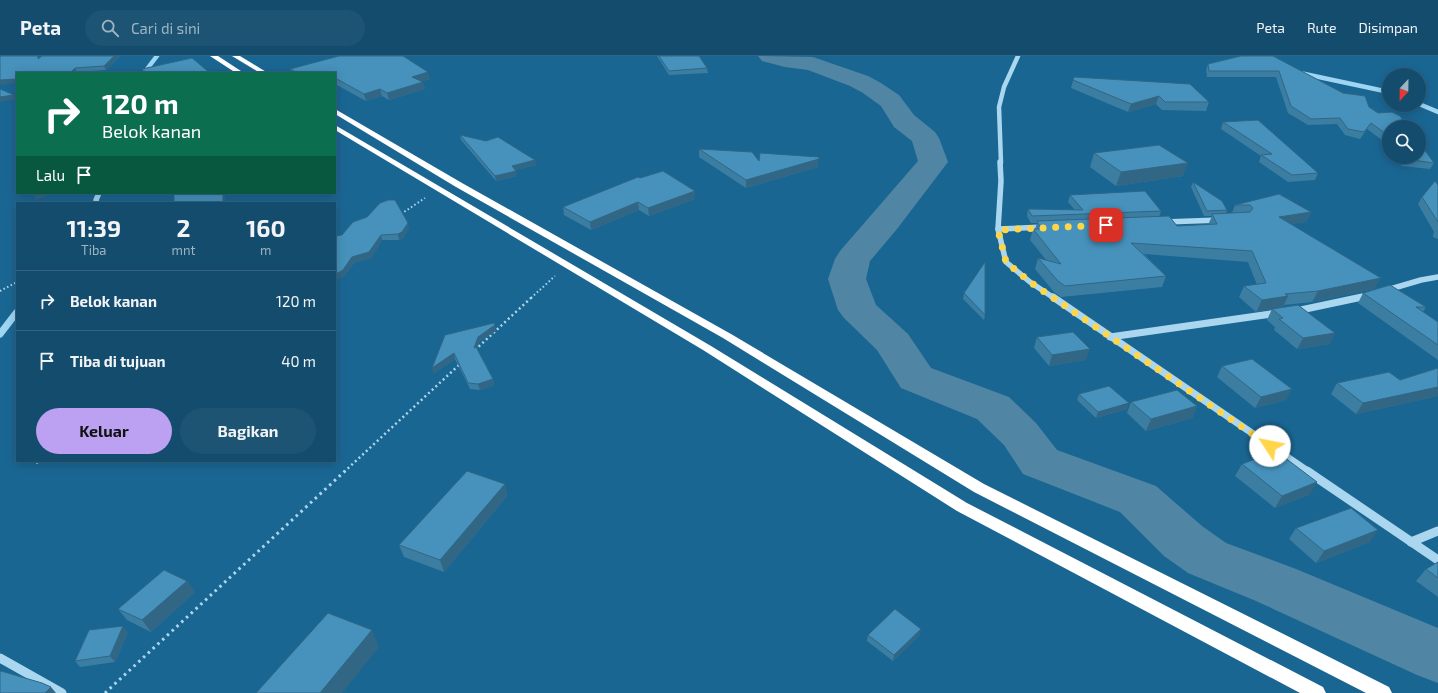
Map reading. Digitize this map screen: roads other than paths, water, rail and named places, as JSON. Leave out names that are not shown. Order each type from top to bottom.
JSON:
[{"type":"highway","points":[[213,56],[239,72]]},
{"type":"highway","points":[[235,56],[263,72]]},
{"type":"highway","points":[[336,112],[459,184],[727,336],[980,488],[1383,693]]},
{"type":"highway","points":[[336,127],[437,190],[707,348],[962,507],[1317,693]]},
{"type":"street","points":[[1018,56],[1004,87],[999,107],[1001,181],[998,230],[1006,262],[1030,282],[1438,560]]},
{"type":"street","points":[[1157,222],[1228,219]]},
{"type":"street","points":[[998,230],[1054,227]]},
{"type":"street","points":[[1383,292],[1421,280],[1438,277]]},
{"type":"street","points":[[1110,337],[1330,305],[1376,294]]},
{"type":"street","points":[[1412,542],[1438,532]]},
{"type":"street","points":[[0,658],[62,693]]},
{"type":"waterway","points":[[145,72],[157,56]]},
{"type":"waterway","points":[[770,56],[813,64],[859,81],[890,101],[904,121],[925,138],[933,162],[853,259],[847,279],[858,310],[893,343],[916,378],[993,408],[1020,434],[1040,462],[1138,499],[1183,541],[1207,558],[1276,585],[1438,656]]},
{"type":"waterway","points":[[1300,73],[1382,91]]},
{"type":"waterway","points":[[1426,107],[1438,112]]},
{"type":"waterway","points":[[97,202],[99,194]]},
{"type":"waterway","points":[[0,334],[16,313]]}]
